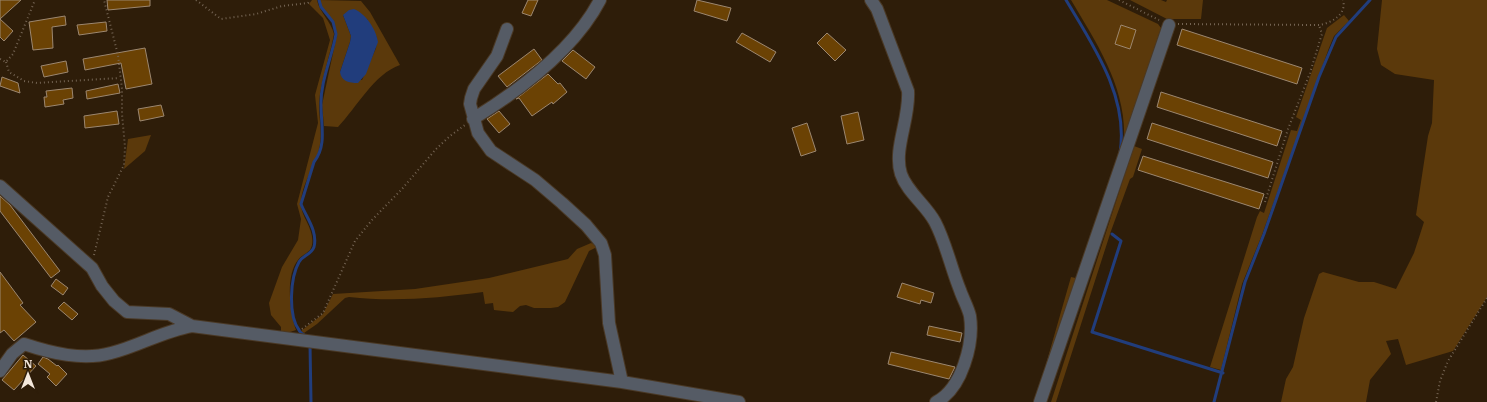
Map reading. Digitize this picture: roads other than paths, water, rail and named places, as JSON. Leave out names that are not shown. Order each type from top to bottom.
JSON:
[{"type":"street","points":[[473,120],[500,102],[556,56],[588,22],[600,0]]},
{"type":"street","points":[[871,0],[877,9],[908,90],[909,104],[899,152],[902,176],[934,221],[970,317],[964,367],[955,387],[936,402]]},
{"type":"street","points":[[1040,402],[1169,25]]},
{"type":"street","points":[[507,29],[497,56],[474,89],[470,104],[473,120],[478,133],[491,151],[535,180],[586,224],[601,243],[605,255],[609,323],[622,382]]},
{"type":"street","points":[[0,186],[92,268],[102,286],[114,302],[127,312],[169,314],[192,326],[622,382],[739,402]]},
{"type":"street","points":[[0,371],[12,354],[24,344],[45,351],[91,356],[110,353],[156,336],[192,326]]},
{"type":"water","points":[[354,9],[363,14],[370,22],[378,42],[366,74],[358,83],[346,81],[342,78],[340,72],[351,36],[343,15],[349,10]]},
{"type":"waterway","points":[[306,336],[302,334],[295,323],[292,306],[292,287],[299,262],[311,252],[314,247],[315,241],[313,230],[301,204],[314,162],[321,149],[322,88],[336,34],[333,22],[321,7],[319,0]]},
{"type":"waterway","points":[[1066,0],[1097,53],[1114,92],[1119,112],[1121,132],[1120,153]]},
{"type":"waterway","points":[[1214,402],[1245,282],[1264,234],[1319,77],[1336,37],[1370,0]]},
{"type":"waterway","points":[[1112,234],[1121,241],[1092,332],[1223,373]]},
{"type":"waterway","points":[[310,345],[311,402]]}]
